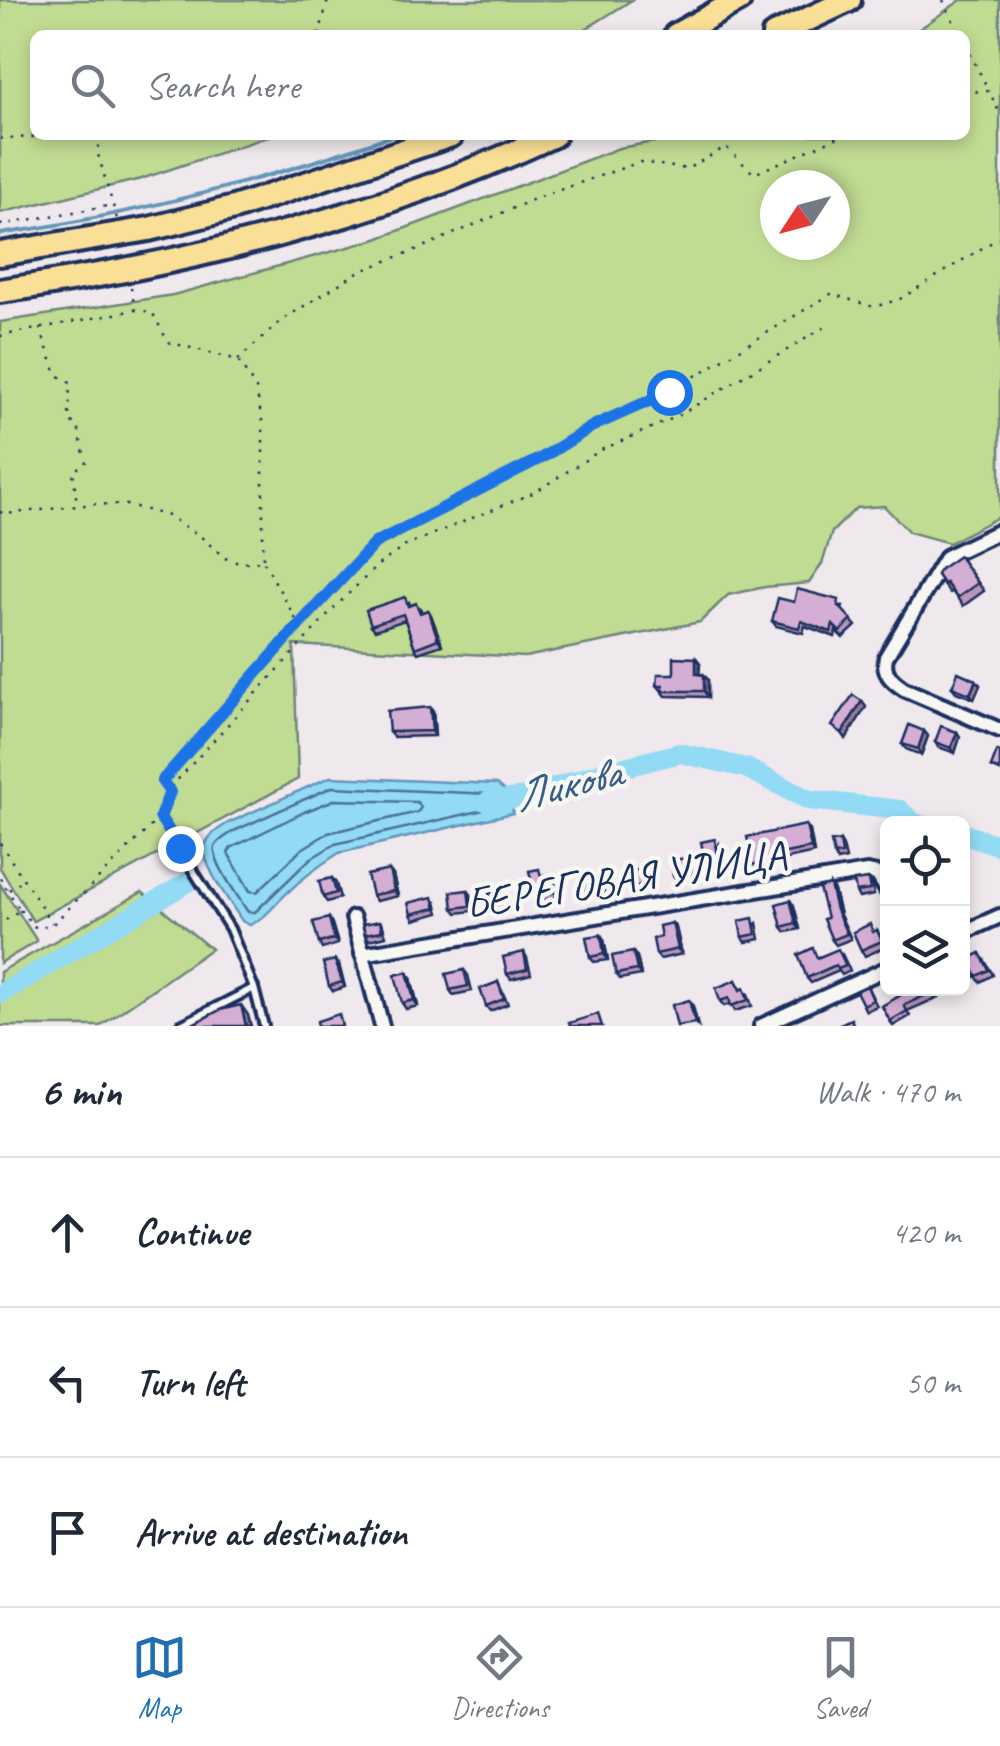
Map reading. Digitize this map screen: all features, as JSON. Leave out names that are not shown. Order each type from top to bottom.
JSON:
[{"type":"highway","points":[[685,30],[739,0]]},
{"type":"highway","points":[[785,30],[849,0]]},
{"type":"highway","points":[[0,254],[149,229],[234,208],[437,140]]},
{"type":"highway","points":[[0,291],[90,278],[274,236],[388,201],[543,140]]},
{"type":"street","points":[[1000,531],[946,557],[884,664],[886,674],[904,689],[1000,730]]},
{"type":"street","name":"БЕРЕГОВАЯ УЛИЦА","points":[[362,954],[867,872],[880,879]]},
{"type":"street","points":[[970,930],[1000,916]]},
{"type":"street","points":[[353,918],[382,1026]]},
{"type":"street","points":[[760,1026],[880,972]]},
{"type":"lane","points":[[180,848],[230,929],[254,988],[264,1026]]},
{"type":"lane","points":[[179,1026],[254,988]]},
{"type":"lane","points":[[196,1017],[200,1026]]},
{"type":"path","points":[[320,30],[328,0]]},
{"type":"path","points":[[943,0],[958,30]]},
{"type":"path","points":[[970,54],[1000,114]]},
{"type":"path","points":[[970,92],[989,91]]},
{"type":"path","points":[[0,139],[30,137]]},
{"type":"path","points":[[100,140],[97,151],[118,220]]},
{"type":"path","points":[[238,360],[282,320],[358,272],[539,196],[640,162],[687,170],[726,146],[754,174],[832,140]]},
{"type":"path","points":[[0,225],[113,206]]},
{"type":"path","points":[[170,792],[162,781],[375,543],[543,457],[593,426],[669,392],[831,294],[874,306],[900,299],[1000,237]]},
{"type":"path","points":[[131,288],[135,310]]},
{"type":"path","points":[[0,336],[135,310],[152,312],[168,342],[238,360],[256,390],[263,426],[263,561],[299,625]]},
{"type":"path","points":[[0,878],[36,928],[53,924],[160,817],[172,786],[335,607],[378,566],[407,546],[534,492],[601,450],[678,416],[830,324]]},
{"type":"path","points":[[40,328],[56,374],[70,382],[68,418],[80,431],[86,463],[73,472],[77,506]]},
{"type":"path","points":[[0,512],[129,505],[168,516],[200,536],[224,558],[240,563],[263,561]]},
{"type":"path","points":[[160,817],[180,848]]},
{"type":"path","points":[[0,843],[53,924]]},
{"type":"path","points":[[8,891],[24,879]]},
{"type":"path","points":[[0,924],[20,910]]},
{"type":"green space","points":[[0,0],[632,0],[584,30],[30,30],[30,140],[258,140],[141,179],[0,213]]},
{"type":"green space","points":[[961,0],[1000,0],[1000,516],[949,543],[909,532],[884,506],[856,508],[832,532],[822,564],[809,583],[728,595],[700,622],[525,657],[294,645],[298,779],[33,921],[0,868],[0,322],[173,295],[374,240],[619,148],[666,140],[970,140],[970,30],[918,30]]},
{"type":"green space","points":[[0,884],[37,941],[0,963]]},
{"type":"green space","points":[[142,892],[211,949],[100,1026],[0,1026],[0,972]]},
{"type":"water","points":[[330,777],[497,784],[510,795],[513,813],[339,853],[299,882],[261,919],[250,925],[242,921],[207,863],[207,842],[228,823]]},
{"type":"building","points":[[959,556],[978,583],[957,598],[937,575]]},
{"type":"building","points":[[797,589],[839,600],[838,605],[852,620],[840,632],[833,625],[831,632],[801,621],[799,628],[772,621],[778,598],[794,602]]},
{"type":"building","points":[[405,597],[408,606],[416,603],[420,613],[428,610],[438,639],[415,648],[403,614],[371,625],[366,610]]},
{"type":"building","points":[[674,657],[696,658],[696,674],[704,675],[704,691],[663,691],[663,685],[657,685],[658,674],[674,674]]},
{"type":"building","points":[[958,672],[976,680],[970,694],[952,687]]},
{"type":"building","points":[[853,695],[862,701],[842,733],[832,726]]},
{"type":"building","points":[[430,707],[432,731],[389,732],[387,711]]},
{"type":"building","points":[[909,725],[924,731],[918,749],[902,744]]},
{"type":"building","points":[[941,726],[957,732],[951,748],[935,742]]},
{"type":"building","points":[[997,751],[1000,752],[1000,771],[991,767]]},
{"type":"building","points":[[806,825],[811,848],[770,856],[771,861],[746,866],[742,850],[750,849],[747,837]]},
{"type":"building","points":[[715,839],[718,856],[725,854],[728,866],[707,870],[701,842]]},
{"type":"building","points":[[840,841],[842,854],[834,855],[831,842]]},
{"type":"building","points":[[688,858],[690,873],[673,875],[671,860]]},
{"type":"building","points":[[647,868],[650,883],[634,887],[630,872]]},
{"type":"building","points":[[539,869],[541,876],[551,874],[555,892],[535,896],[529,871]]},
{"type":"building","points":[[389,870],[394,891],[372,895],[367,875]]},
{"type":"building","points":[[599,877],[600,890],[582,891],[581,878]]},
{"type":"building","points":[[332,878],[336,893],[323,897],[319,881]]},
{"type":"building","points":[[868,879],[870,890],[856,892],[854,881]]},
{"type":"building","points":[[830,885],[847,934],[832,940],[823,919],[827,918],[819,888]]},
{"type":"building","points":[[468,890],[470,906],[453,908],[451,892]]},
{"type":"building","points":[[500,891],[504,906],[492,909],[489,893]]},
{"type":"building","points":[[433,897],[436,908],[411,914],[408,903]]},
{"type":"building","points":[[790,900],[796,923],[782,927],[776,904]]},
{"type":"building","points":[[329,918],[334,939],[319,943],[313,922]]},
{"type":"building","points":[[753,918],[756,934],[742,937],[739,921]]},
{"type":"building","points":[[380,921],[382,931],[365,934],[363,924]]},
{"type":"building","points":[[672,923],[678,949],[656,954],[653,939],[661,937],[659,926]]},
{"type":"building","points":[[870,924],[873,932],[877,930],[880,942],[861,950],[853,932]]},
{"type":"building","points":[[601,935],[604,954],[590,957],[586,937]]},
{"type":"building","points":[[813,948],[817,958],[838,949],[846,966],[838,969],[836,965],[807,978],[798,955]]},
{"type":"building","points":[[524,952],[527,969],[507,974],[503,957]]},
{"type":"building","points":[[633,952],[637,970],[616,974],[612,956]]},
{"type":"building","points":[[980,953],[989,970],[977,976],[970,972],[970,959]]},
{"type":"building","points":[[335,960],[342,982],[329,986],[323,963]]},
{"type":"building","points":[[464,970],[468,986],[450,990],[446,974]]},
{"type":"building","points":[[407,972],[414,1000],[402,1003],[395,975]]},
{"type":"building","points":[[736,980],[748,1000],[731,1006],[729,998],[720,1001],[716,988]]},
{"type":"building","points":[[498,982],[504,999],[486,1006],[480,989]]},
{"type":"building","points":[[867,986],[873,1000],[863,1005],[856,991]]},
{"type":"building","points":[[899,996],[924,996],[904,1005],[907,1011],[890,1021],[882,1006]]},
{"type":"building","points":[[689,1000],[695,1023],[677,1026],[672,1005]]},
{"type":"building","points":[[241,1005],[246,1026],[190,1026],[220,1010]]},
{"type":"building","points":[[339,1014],[342,1026],[318,1026],[317,1021]]},
{"type":"building","points":[[598,1014],[602,1026],[570,1026],[569,1023]]},
{"type":"building","points":[[851,1019],[854,1026],[836,1026]]},
{"type":"waterway","points":[[0,234],[100,217],[199,194],[379,140]]},
{"type":"waterway","name":"Ликова","points":[[487,802],[525,797],[680,753],[746,768],[809,800],[900,810],[906,816]]},
{"type":"waterway","name":"Ликова","points":[[970,836],[1000,846]]},
{"type":"waterway","name":"Ликова","points":[[0,994],[190,881]]},
{"type":"route","points":[[180,848],[160,817],[170,792],[162,781],[375,543],[543,457],[593,426],[669,392]]}]
